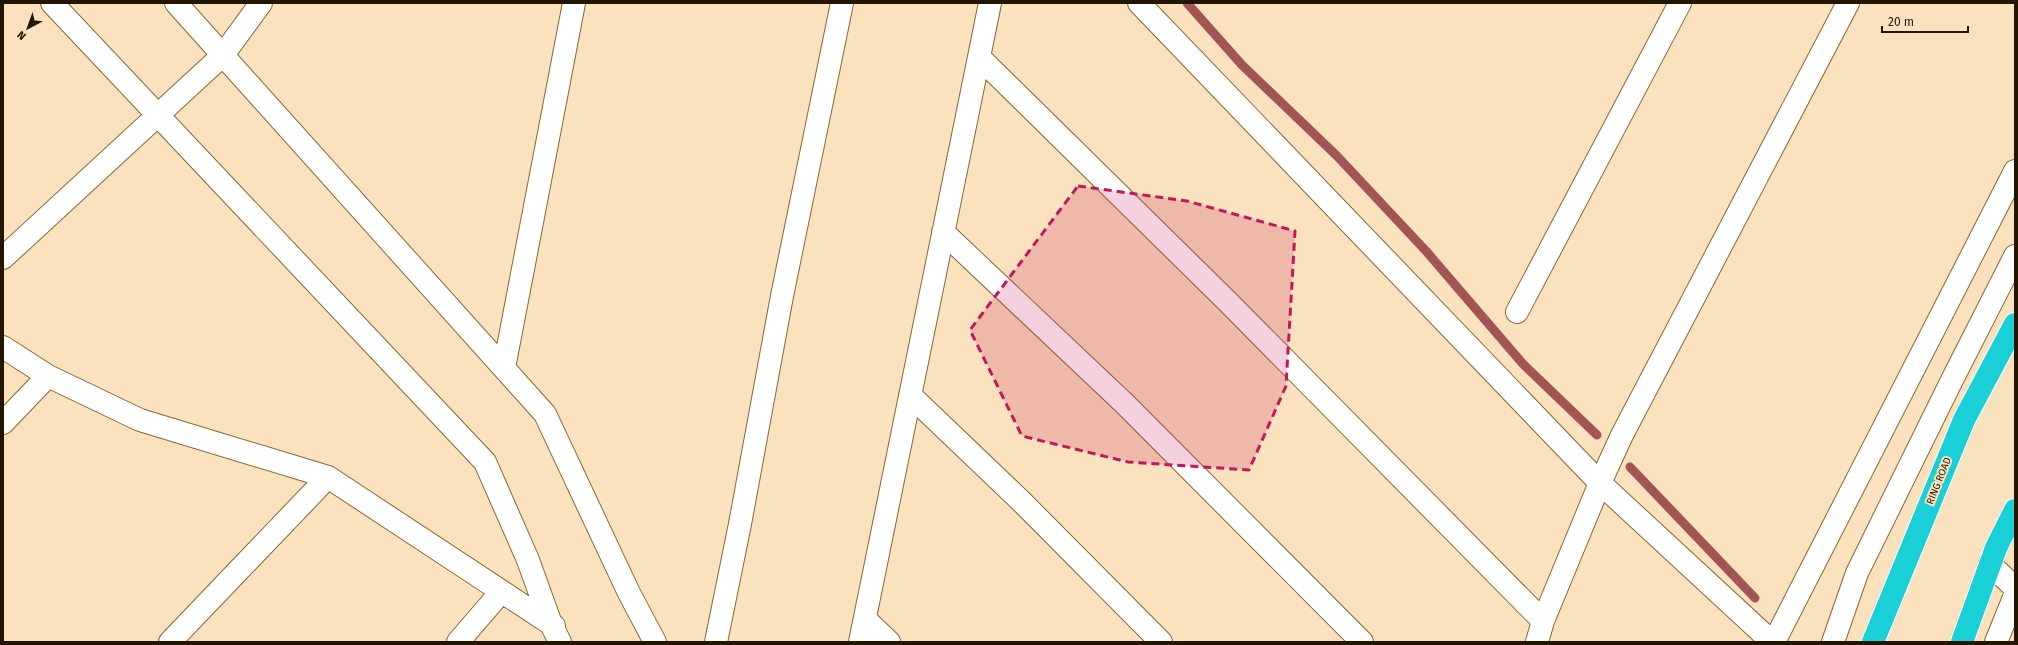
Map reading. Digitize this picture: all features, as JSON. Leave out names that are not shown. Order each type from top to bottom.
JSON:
[{"type":"highway","name":"RING ROAD","points":[[1873,642],[1964,420],[2015,324]]},
{"type":"highway","points":[[1962,642],[1990,564],[2015,510]]},
{"type":"street","points":[[52,3],[485,462],[528,560],[555,633]]},
{"type":"street","points":[[176,3],[545,414],[629,593],[655,642]]},
{"type":"street","points":[[3,258],[223,55],[261,3]]},
{"type":"street","points":[[504,368],[574,3]]},
{"type":"street","points":[[716,642],[740,524],[782,296],[842,3]]},
{"type":"street","points":[[860,642],[990,3]]},
{"type":"street","points":[[1139,3],[1600,483],[1773,642],[2015,171]]},
{"type":"street","points":[[1517,312],[1680,3]]},
{"type":"street","points":[[1537,642],[1543,621],[1600,483],[1622,435],[1848,3]]},
{"type":"street","points":[[979,57],[1234,309],[1543,621]]},
{"type":"street","points":[[943,232],[1125,404],[1362,642]]},
{"type":"street","points":[[1833,642],[1857,573],[2015,256]]},
{"type":"street","points":[[3,347],[48,376],[140,420],[328,477],[500,592],[555,633],[572,642]]},
{"type":"street","points":[[3,423],[48,376]]},
{"type":"street","points":[[910,396],[1027,508],[1160,642]]},
{"type":"street","points":[[170,642],[328,477]]},
{"type":"street","points":[[1990,564],[2015,588]]},
{"type":"street","points":[[458,642],[500,592]]},
{"type":"street","points":[[1996,642],[2015,595]]},
{"type":"street","points":[[865,619],[889,642]]},
{"type":"highlighted area","points":[[1078,186],[1187,201],[1295,231],[1286,386],[1249,470],[1128,462],[1022,436],[970,330]]},
{"type":"waterway","points":[[1187,3],[1242,65],[1337,156],[1426,251],[1523,364],[1597,435]]},
{"type":"waterway","points":[[1630,467],[1755,598]]}]
